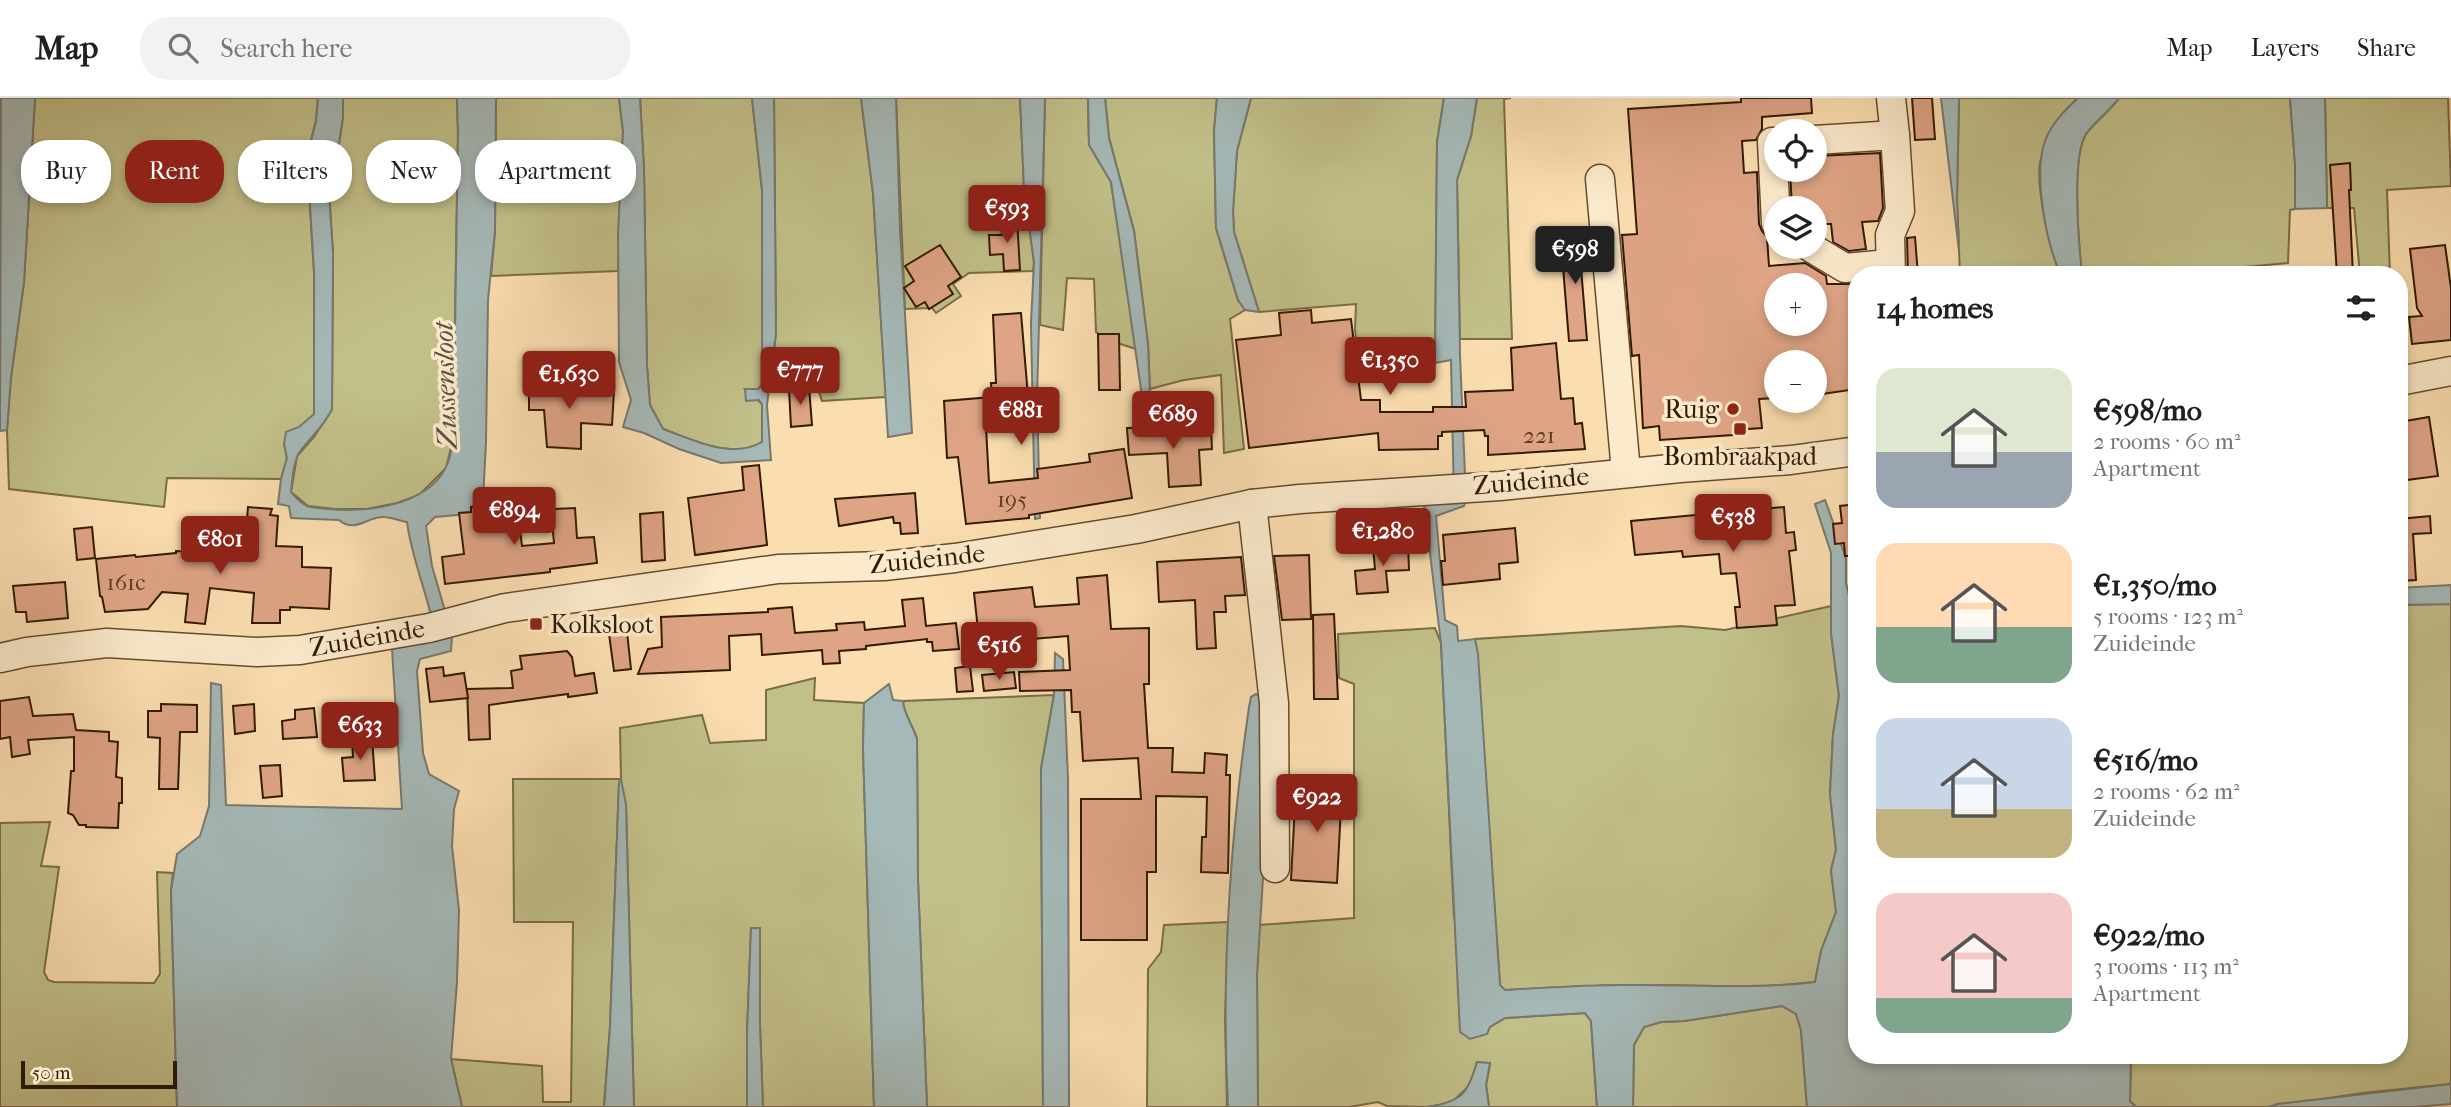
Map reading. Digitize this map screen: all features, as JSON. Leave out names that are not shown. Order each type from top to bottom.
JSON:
[{"type":"street","points":[[1890,266],[1891,235],[1900,211],[1891,98]]},
{"type":"street","points":[[1827,139],[1895,135]]},
{"type":"street","points":[[1600,179],[1626,472]]},
{"type":"street","points":[[1827,257],[1848,268]]},
{"type":"street","points":[[2408,379],[2451,371]]},
{"type":"street","name":"Zuideinde","points":[[0,658],[27,652],[107,643],[257,652],[300,650],[429,628],[505,608],[778,569],[884,566],[955,558],[1136,529],[1252,504],[1791,460],[1848,452]]},
{"type":"street","points":[[1252,504],[1274,703],[1275,868]]},
{"type":"shaded area","points":[[1,98],[35,98],[32,140],[21,140],[21,203],[29,203],[24,282],[7,430],[0,431]]},
{"type":"shaded area","points":[[35,98],[318,98],[311,140],[238,140],[238,203],[310,203],[314,272],[314,415],[284,444],[287,458],[281,479],[167,478],[164,507],[9,489],[7,430],[24,282],[29,203],[111,203],[111,140],[32,140]]},
{"type":"shaded area","points":[[318,98],[343,98],[340,140],[311,140]]},
{"type":"shaded area","points":[[343,98],[457,98],[458,140],[366,140],[366,203],[457,203],[453,439],[446,468],[419,495],[367,509],[308,506],[291,492],[297,456],[314,437],[332,409],[333,254],[330,203],[352,203],[352,140],[340,140]]},
{"type":"shaded area","points":[[457,98],[496,98],[496,140],[475,140],[475,203],[495,203],[488,300],[483,499],[479,513],[435,517],[426,526],[432,566],[452,635],[451,651],[420,659],[417,671],[423,753],[429,774],[459,791],[454,809],[452,846],[459,910],[451,1059],[462,1107],[177,1107],[171,891],[177,854],[200,836],[209,806],[211,683],[221,685],[226,805],[402,809],[392,649],[436,639],[407,522],[378,517],[351,525],[339,520],[291,518],[289,506],[278,504],[287,458],[284,444],[286,432],[299,427],[314,414],[314,272],[310,203],[330,203],[333,254],[332,409],[297,457],[291,492],[307,506],[343,510],[376,508],[409,499],[436,482],[448,462],[452,444],[457,203],[461,203],[461,140],[458,140]]},
{"type":"shaded area","points":[[496,98],[619,98],[623,140],[496,140]]},
{"type":"shaded area","points":[[619,98],[640,98],[650,405],[663,429],[725,449],[750,447],[762,442],[762,404],[759,400],[746,401],[745,389],[758,389],[762,385],[762,190],[752,98],[774,98],[776,333],[767,405],[771,460],[721,463],[623,427],[631,400],[619,362],[618,234],[620,203],[636,203],[636,140],[623,140]]},
{"type":"shaded area","points":[[640,98],[752,98],[762,190],[762,385],[758,389],[745,389],[762,404],[762,442],[750,447],[725,449],[663,429],[650,405]]},
{"type":"shaded area","points":[[774,98],[861,98],[873,193],[886,397],[822,401],[814,377],[789,382],[769,392],[776,333]]},
{"type":"shaded area","points":[[861,98],[896,98],[900,230],[912,433],[888,437],[873,193]]},
{"type":"shaded area","points":[[896,98],[1020,98],[1024,189],[1033,271],[969,273],[953,284],[961,296],[936,313],[932,308],[905,309]]},
{"type":"shaded area","points":[[1020,98],[1045,98],[1037,399],[1040,518],[1035,519],[1031,323],[1034,262],[1024,189]]},
{"type":"shaded area","points":[[1045,98],[1088,98],[1089,145],[1111,182],[1136,349],[1105,339],[1096,332],[1094,279],[1067,278],[1063,330],[1040,325]]},
{"type":"shaded area","points":[[1088,98],[1105,98],[1109,138],[1134,231],[1148,344],[1152,451],[1146,451],[1144,410],[1111,182],[1089,145]]},
{"type":"shaded area","points":[[1105,98],[1217,98],[1214,131],[1216,228],[1238,300],[1245,310],[1230,319],[1244,449],[1224,453],[1221,375],[1184,380],[1150,389],[1148,344],[1134,231],[1109,138]]},
{"type":"shaded area","points":[[1217,98],[1251,98],[1237,151],[1233,211],[1234,232],[1259,312],[1245,310],[1238,300],[1216,228],[1214,131]]},
{"type":"shaded area","points":[[1251,98],[1444,98],[1437,142],[1435,363],[1360,370],[1355,330],[1356,304],[1259,312],[1234,232],[1233,211],[1237,151]]},
{"type":"shaded area","points":[[1444,98],[1477,98],[1471,136],[1457,180],[1466,500],[1464,506],[1436,516],[1445,620],[1457,626],[1458,641],[1475,639],[1478,654],[1500,985],[1505,990],[1607,985],[1767,986],[1815,982],[1821,951],[1836,912],[1831,870],[1836,850],[1830,794],[1833,734],[1839,696],[1831,633],[1831,553],[1815,504],[1825,500],[1846,558],[1848,591],[1848,1064],[2131,1064],[2130,1101],[2136,1107],[1807,1107],[1801,1030],[1796,1014],[1782,1006],[1661,1022],[1644,1027],[1634,1045],[1633,1107],[1597,1107],[1591,1021],[1585,1013],[1505,1018],[1490,1027],[1487,1034],[1470,1039],[1460,1032],[1441,643],[1424,505],[1454,500],[1451,360],[1435,363],[1437,142]]},
{"type":"shaded area","points":[[1477,98],[1511,98],[1504,99],[1512,339],[1460,339],[1457,180],[1471,136]]},
{"type":"shaded area","points":[[1941,98],[1959,98],[1959,251]]},
{"type":"shaded area","points":[[1959,98],[2078,98],[2056,129],[2040,163],[2040,188],[2045,220],[2058,266],[1960,266],[1957,199]]},
{"type":"shaded area","points":[[2078,98],[2119,98],[2090,129],[2081,145],[2077,202],[2081,266],[2058,266],[2050,246],[2043,209],[2040,172],[2042,155],[2045,141],[2063,112]]},
{"type":"shaded area","points":[[2119,98],[2290,98],[2295,209],[2290,210],[2288,263],[2256,266],[2081,266],[2077,202],[2081,145],[2090,129]]},
{"type":"shaded area","points":[[2290,98],[2325,98],[2327,208],[2295,209]]},
{"type":"shaded area","points":[[2325,98],[2448,98],[2451,186],[2387,190],[2390,266],[2359,266],[2354,208],[2327,208]]},
{"type":"shaded area","points":[[495,203],[620,203],[618,271],[491,276]]},
{"type":"shaded area","points":[[2451,585],[2451,604],[2408,605],[2408,587]]},
{"type":"shaded area","points":[[2451,604],[2451,1084],[2363,1093],[2269,1107],[2136,1107],[2130,1101],[2131,1064],[2408,1064],[2408,605]]},
{"type":"shaded area","points":[[1831,606],[1831,633],[1839,696],[1833,734],[1830,794],[1836,850],[1831,870],[1836,912],[1821,951],[1815,982],[1767,986],[1622,985],[1504,990],[1500,985],[1475,639],[1681,626],[1725,630]]},
{"type":"shaded area","points":[[1435,628],[1441,643],[1454,917],[1490,1027],[1505,1018],[1585,1013],[1591,1021],[1597,1107],[1489,1107],[1486,1085],[1490,1064],[1477,1062],[1470,1085],[1451,1103],[1427,1107],[1387,1106],[1378,1102],[1349,1107],[1258,1107],[1259,925],[1354,918],[1354,684],[1339,678],[1338,634]]},
{"type":"shaded area","points":[[1055,653],[1063,659],[1068,779],[1069,1107],[1043,1107],[1041,769],[1054,695]]},
{"type":"shaded area","points":[[815,678],[814,700],[864,703],[863,748],[874,1107],[763,1107],[760,929],[751,928],[747,1107],[634,1107],[626,805],[619,782],[610,1027],[604,1107],[462,1107],[451,1059],[542,1066],[543,1102],[571,1102],[573,922],[514,922],[513,779],[621,779],[620,728],[702,715],[710,743],[766,740],[766,690]]},
{"type":"shaded area","points":[[889,684],[893,700],[903,701],[917,739],[918,881],[927,1107],[874,1107],[863,748],[864,703]]},
{"type":"shaded area","points":[[1256,694],[1262,698],[1264,862],[1257,975],[1258,1107],[1228,1107],[1226,1007],[1232,856],[1249,707],[1251,697]]},
{"type":"shaded area","points":[[1054,695],[1041,769],[1043,1107],[927,1107],[918,881],[917,739],[903,701]]},
{"type":"shaded area","points":[[621,779],[626,805],[634,1107],[604,1107],[610,1027]]},
{"type":"shaded area","points":[[50,822],[41,866],[59,867],[44,972],[48,980],[154,983],[160,974],[157,872],[173,873],[171,891],[177,1107],[0,1107],[0,823]]},
{"type":"shaded area","points":[[1228,922],[1225,1019],[1227,1107],[1147,1107],[1148,969],[1161,952],[1164,925]]},
{"type":"shaded area","points":[[751,928],[760,928],[763,1107],[747,1107]]},
{"type":"shaded area","points":[[1782,1006],[1796,1014],[1801,1030],[1807,1107],[1633,1107],[1634,1045],[1644,1027],[1661,1022]]},
{"type":"shaded area","points":[[1477,1062],[1490,1063],[1486,1085],[1489,1107],[1427,1107],[1448,1102],[1461,1095],[1470,1082]]},
{"type":"shaded area","points":[[2451,1084],[2451,1104],[2415,1107],[2269,1107],[2277,1104]]},
{"type":"building","points":[[1741,98],[1811,98],[1812,113],[1762,117],[1762,129],[1756,140],[1742,141],[1744,173],[1757,172],[1759,224],[1764,233],[1764,259],[1769,259],[1769,266],[1805,263],[1821,273],[1764,273],[1764,336],[1827,336],[1827,284],[1848,284],[1848,390],[1827,393],[1827,350],[1764,350],[1764,399],[1759,399],[1762,428],[1733,430],[1733,435],[1660,440],[1659,426],[1643,428],[1639,355],[1632,356],[1622,235],[1637,234],[1628,109],[1741,102]]},
{"type":"building","points":[[1912,98],[1932,98],[1935,139],[1915,140]]},
{"type":"building","points":[[1880,153],[1883,208],[1878,221],[1862,222],[1866,249],[1849,251],[1833,242],[1831,224],[1827,224],[1827,196],[1791,196],[1791,182],[1827,182],[1827,155]]},
{"type":"building","points":[[2350,163],[2353,266],[2336,266],[2330,165]]},
{"type":"building","points":[[1017,219],[1020,270],[1004,271],[1003,254],[990,255],[989,235],[1002,235],[1001,220]]},
{"type":"building","points":[[1915,237],[1917,266],[1908,266],[1907,238]]},
{"type":"building","points":[[1589,240],[1591,267],[1581,268],[1587,340],[1569,341],[1561,242]]},
{"type":"building","points":[[940,245],[961,277],[948,286],[953,294],[929,309],[925,302],[916,307],[904,288],[914,281],[905,266]]},
{"type":"building","points":[[2445,245],[2451,288],[2451,340],[2412,344],[2409,317],[2422,316],[2417,308],[2410,249]]},
{"type":"building","points":[[1311,310],[1312,323],[1351,319],[1361,400],[1380,400],[1380,412],[1433,412],[1433,407],[1466,407],[1465,392],[1513,390],[1511,348],[1556,343],[1561,399],[1573,398],[1575,424],[1582,423],[1585,449],[1488,455],[1488,436],[1485,436],[1484,430],[1442,432],[1442,436],[1438,436],[1438,449],[1379,450],[1378,433],[1249,448],[1236,340],[1281,335],[1279,313]]},
{"type":"building","points":[[1021,313],[1030,420],[1020,421],[1020,425],[986,427],[989,483],[1038,478],[1037,469],[1090,462],[1089,454],[1124,449],[1132,498],[1029,515],[1029,518],[966,524],[958,457],[947,458],[944,401],[992,397],[991,383],[996,383],[993,315]]},
{"type":"building","points":[[1098,334],[1119,334],[1120,390],[1099,390]]},
{"type":"building","points":[[529,377],[555,377],[555,389],[614,391],[612,425],[581,423],[581,449],[547,447],[544,410],[529,410]]},
{"type":"building","points":[[809,387],[812,425],[791,427],[789,389]]},
{"type":"building","points":[[2429,417],[2438,476],[2408,480],[2408,420]]},
{"type":"building","points":[[1167,427],[1167,431],[1211,429],[1212,449],[1199,450],[1201,485],[1169,487],[1167,453],[1129,455],[1127,428]]},
{"type":"building","points":[[759,465],[767,545],[695,555],[688,498],[744,490],[742,467]]},
{"type":"building","points":[[915,493],[918,533],[901,534],[900,523],[894,523],[893,517],[839,526],[835,499]]},
{"type":"building","points":[[487,505],[488,511],[502,509],[503,514],[518,513],[522,546],[554,543],[554,509],[575,508],[577,538],[594,537],[597,563],[550,569],[550,572],[445,584],[442,557],[464,554],[459,513],[471,512],[471,507]]},
{"type":"building","points":[[1848,505],[1848,556],[1845,556],[1844,543],[1835,544],[1833,524],[1842,523],[1840,506]]},
{"type":"building","points":[[248,507],[272,509],[270,515],[278,516],[276,546],[302,547],[302,567],[331,568],[329,609],[290,607],[290,610],[280,610],[280,623],[252,623],[254,593],[210,588],[205,624],[185,622],[188,594],[162,592],[148,609],[105,612],[100,596],[96,559],[176,551],[244,556]]},
{"type":"building","points":[[1784,507],[1786,533],[1794,532],[1796,550],[1789,551],[1795,605],[1775,606],[1777,625],[1737,628],[1735,607],[1740,607],[1736,573],[1721,574],[1719,554],[1683,557],[1682,551],[1635,555],[1631,521]]},
{"type":"building","points":[[663,512],[665,560],[642,562],[640,514]]},
{"type":"building","points":[[2430,516],[2431,533],[2413,534],[2416,580],[2408,580],[2408,518]]},
{"type":"building","points":[[92,527],[95,558],[77,560],[74,529]]},
{"type":"building","points":[[1515,528],[1518,562],[1499,564],[1500,579],[1443,585],[1443,535]]},
{"type":"building","points":[[1408,543],[1409,570],[1386,571],[1388,592],[1357,594],[1355,571],[1375,569],[1373,546]]},
{"type":"building","points":[[1309,555],[1311,619],[1282,620],[1274,556]]},
{"type":"building","points":[[1241,557],[1245,595],[1225,596],[1226,612],[1214,612],[1216,648],[1197,649],[1195,600],[1159,602],[1157,562]]},
{"type":"building","points":[[1107,575],[1111,629],[1149,628],[1149,684],[1144,684],[1148,748],[1173,748],[1172,772],[1204,773],[1205,753],[1227,755],[1226,775],[1230,775],[1228,873],[1201,872],[1202,837],[1206,837],[1207,797],[1156,796],[1156,872],[1147,872],[1147,940],[1081,940],[1081,799],[1141,799],[1138,758],[1083,761],[1080,712],[1072,712],[1071,690],[1020,691],[1019,672],[1070,670],[1068,636],[1020,640],[1018,625],[978,630],[974,593],[1032,587],[1035,607],[1079,604],[1077,578]]},
{"type":"building","points":[[65,582],[68,618],[27,622],[26,612],[16,612],[13,586]]},
{"type":"building","points":[[923,598],[926,626],[956,623],[959,649],[933,651],[932,642],[927,642],[927,639],[839,651],[840,663],[823,664],[822,650],[762,655],[761,634],[729,636],[730,670],[638,674],[648,649],[662,647],[661,617],[768,612],[768,609],[792,607],[795,633],[837,630],[836,624],[864,622],[865,630],[905,626],[902,600]]},
{"type":"building","points":[[1334,614],[1338,699],[1314,699],[1313,615]]},
{"type":"building","points":[[627,632],[631,669],[614,671],[609,634]]},
{"type":"building","points":[[567,651],[572,657],[575,676],[594,673],[597,693],[568,697],[568,694],[489,705],[490,739],[469,740],[467,689],[513,688],[511,671],[522,669],[520,656]]},
{"type":"building","points":[[970,666],[973,691],[957,692],[955,668]]},
{"type":"building","points":[[443,667],[444,676],[464,673],[468,698],[430,702],[426,669]]},
{"type":"building","points":[[1014,672],[1016,688],[984,691],[982,675]]},
{"type":"building","points":[[29,697],[33,716],[73,714],[76,730],[109,732],[109,741],[118,742],[116,777],[122,778],[122,803],[119,803],[118,828],[79,825],[73,815],[68,813],[71,771],[74,771],[74,737],[28,740],[30,754],[12,757],[10,737],[0,739],[0,701]]},
{"type":"building","points":[[161,704],[197,705],[197,732],[180,732],[178,789],[159,789],[160,738],[148,737],[148,711],[161,711]]},
{"type":"building","points":[[254,704],[255,731],[235,734],[233,706]]},
{"type":"building","points":[[314,708],[317,737],[283,739],[282,721],[295,719],[295,710]]},
{"type":"building","points":[[372,738],[375,780],[344,781],[342,758],[353,757],[352,739]]},
{"type":"building","points":[[280,765],[282,796],[263,798],[260,766]]},
{"type":"building","points":[[1296,786],[1342,788],[1337,883],[1291,880]]},
{"type":"place","name":"Ruig","points":[[1733,409]]},
{"type":"place","name":"Bombraakpad","points":[[1740,429]]},
{"type":"place","name":"Kolksloot","points":[[536,624]]},
{"type":"water label","name":"Zussensloot","points":[[445,385]]}]
